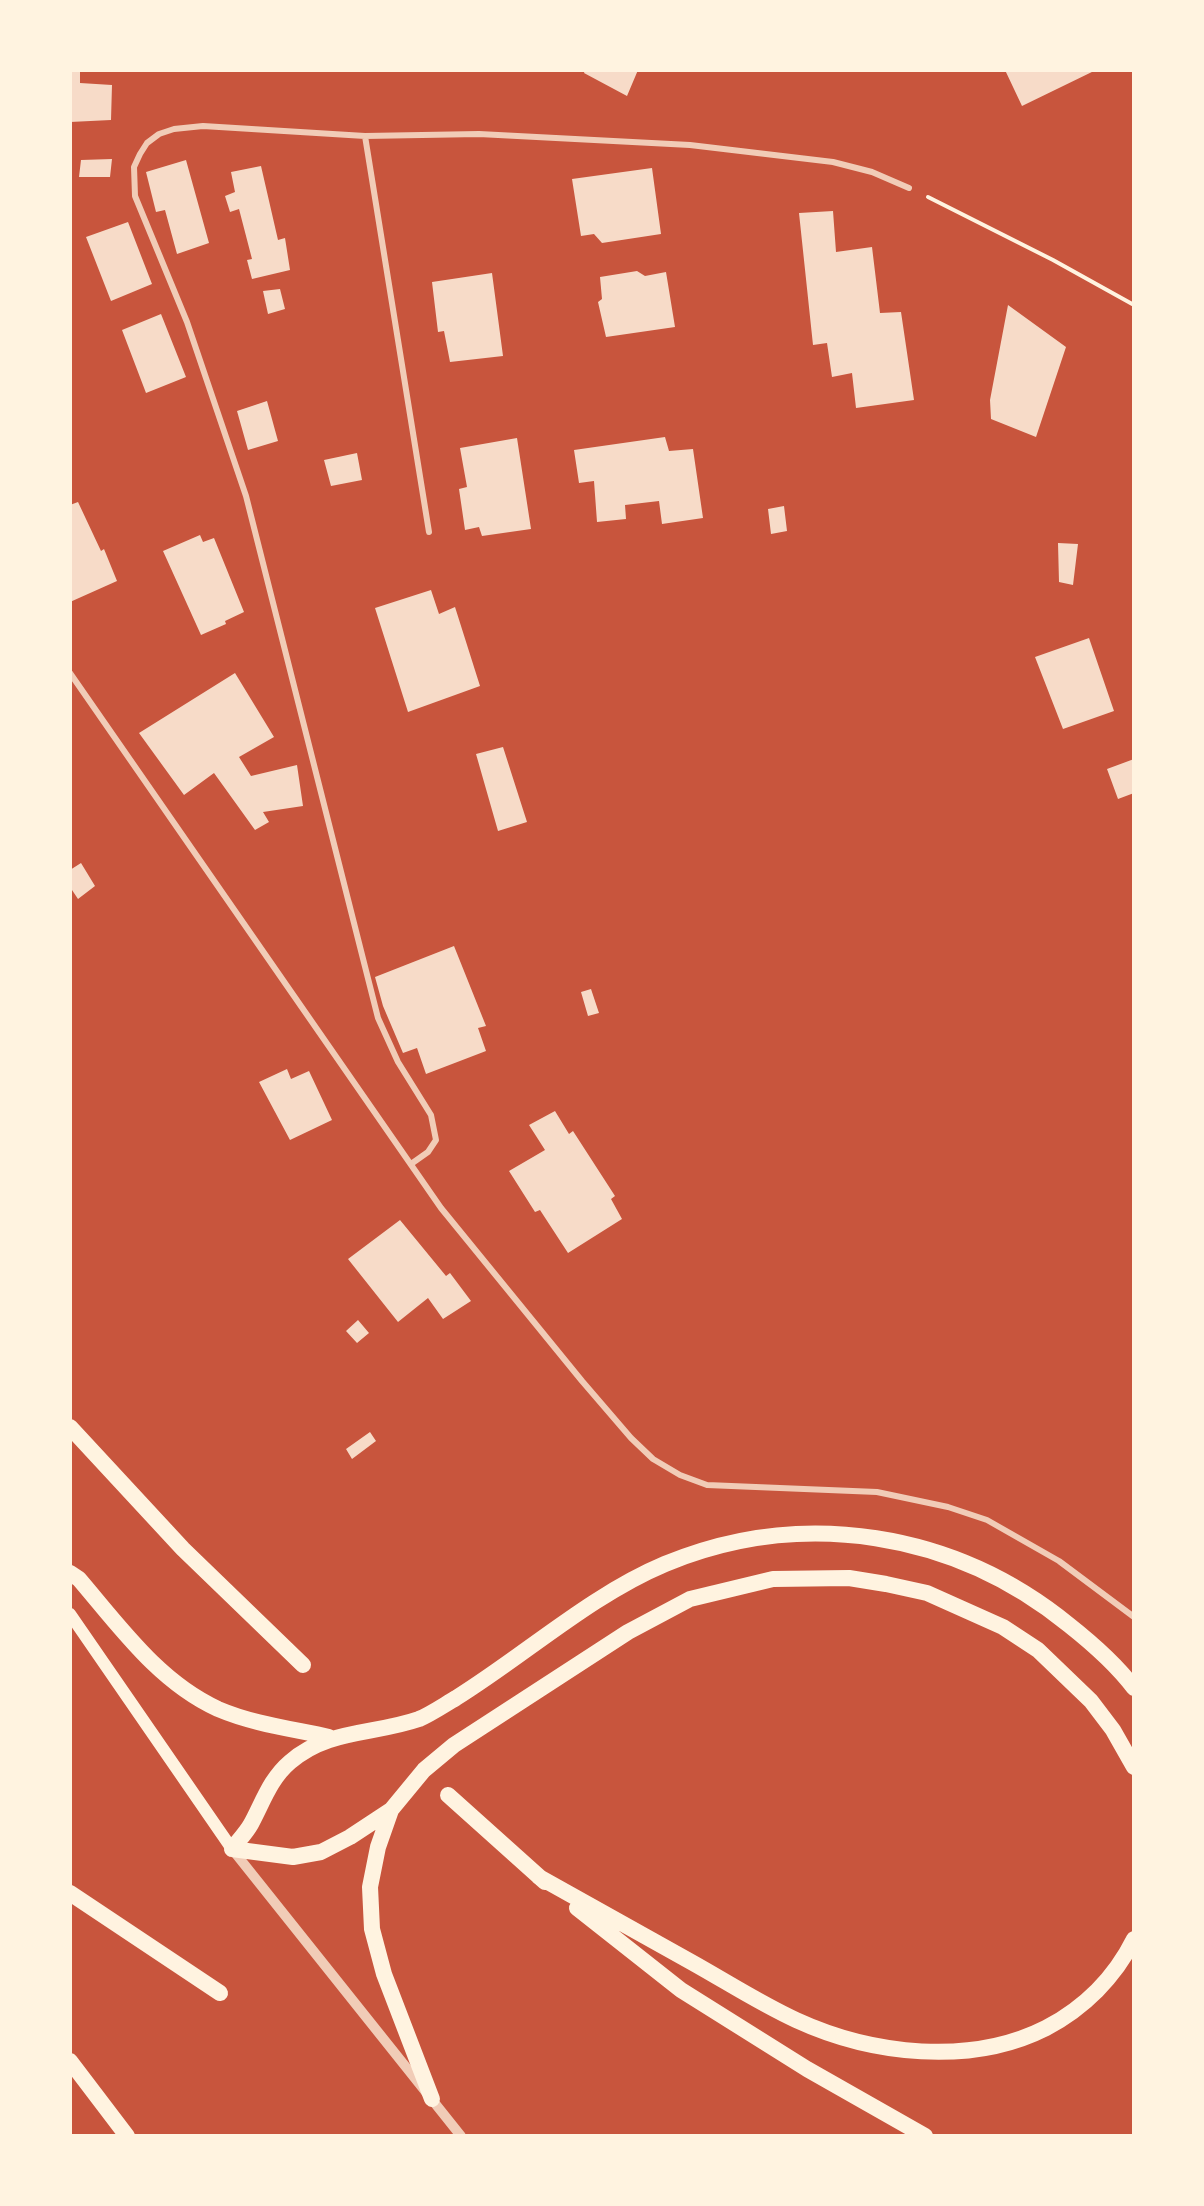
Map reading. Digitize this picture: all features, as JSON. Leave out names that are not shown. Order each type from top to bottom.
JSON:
[{"type":"highway","points":[[70,1427],[183,1548],[303,1665]]},
{"type":"highway","points":[[70,1573],[79,1579],[162,1672],[182,1689],[219,1709],[255,1721],[329,1737],[387,1728],[421,1718],[456,1698],[633,1579],[666,1564],[729,1545],[795,1535],[850,1535],[910,1543],[948,1555],[1020,1589],[1058,1616],[1097,1647],[1134,1688]]},
{"type":"highway","points":[[232,1849],[293,1857],[321,1852],[350,1837],[391,1810],[424,1770],[454,1745],[628,1632],[690,1599],[773,1579],[849,1578],[897,1586],[927,1593],[1003,1627],[1038,1650],[1083,1693],[1113,1730],[1134,1767]]},
{"type":"highway","points":[[232,1849],[250,1827],[267,1790],[290,1762],[329,1737]]},
{"type":"highway","points":[[448,1795],[539,1877],[681,1990],[807,2069],[925,2136]]},
{"type":"highway","points":[[391,1810],[378,1846],[370,1887],[372,1929],[384,1974],[432,2099]]},
{"type":"highway","points":[[539,1877],[796,2021],[879,2046],[934,2051],[985,2049],[1036,2033],[1079,2009],[1112,1973],[1134,1939]]},
{"type":"highway","points":[[70,1893],[220,1993]]},
{"type":"highway","points":[[70,2061],[127,2136]]},
{"type":"main road","points":[[70,1614],[232,1849]]},
{"type":"street","points":[[411,1164],[428,1152],[436,1140],[431,1115],[398,1062],[378,1018],[246,496],[201,359],[135,196],[134,167],[147,143],[159,134],[174,129],[203,126],[365,136],[479,134],[690,145],[833,162],[872,172],[909,188]]},
{"type":"street","points":[[365,136],[429,532]]},
{"type":"street","points":[[70,673],[411,1164],[476,1253],[631,1438],[664,1467],[707,1485],[877,1492],[948,1507],[987,1520],[1059,1561],[1134,1617]]},
{"type":"street","points":[[232,1849],[461,2136]]},
{"type":"path","points":[[909,188],[1053,260],[1134,305]]},
{"type":"building","points":[[70,70],[80,70],[80,83],[112,85],[111,120],[70,122]]},
{"type":"building","points":[[585,70],[638,70],[627,96],[584,73]]},
{"type":"building","points":[[1005,70],[1096,70],[1022,106]]},
{"type":"building","points":[[112,159],[110,177],[79,177],[81,160]]},
{"type":"building","points":[[186,160],[209,243],[177,254],[165,210],[156,212],[146,172]]},
{"type":"building","points":[[261,166],[278,240],[285,238],[290,270],[252,279],[247,260],[252,259],[239,209],[230,212],[225,196],[235,192],[231,172]]},
{"type":"building","points":[[652,168],[661,234],[602,243],[594,234],[581,236],[572,179]]},
{"type":"building","points":[[833,211],[836,252],[872,247],[880,313],[901,312],[914,400],[856,408],[852,373],[832,377],[827,343],[813,345],[799,213]]},
{"type":"building","points":[[128,222],[152,284],[111,301],[86,237]]},
{"type":"building","points":[[637,271],[645,276],[666,272],[675,327],[606,337],[598,302],[602,299],[600,277]]},
{"type":"building","points":[[492,273],[503,356],[450,362],[444,331],[438,332],[432,282]]},
{"type":"building","points":[[280,289],[285,309],[268,314],[263,291]]},
{"type":"building","points":[[1008,305],[1066,347],[1036,437],[991,419],[990,400]]},
{"type":"building","points":[[161,314],[186,377],[146,393],[122,330]]},
{"type":"building","points":[[267,401],[278,441],[248,450],[237,411]]},
{"type":"building","points":[[665,437],[669,451],[693,449],[703,518],[662,524],[659,501],[625,505],[626,519],[597,522],[594,481],[579,483],[574,450]]},
{"type":"building","points":[[517,438],[531,529],[482,536],[479,527],[465,530],[459,489],[467,487],[460,448]]},
{"type":"building","points":[[357,453],[362,480],[331,486],[324,460]]},
{"type":"building","points":[[78,502],[101,551],[104,549],[117,581],[70,602],[70,505]]},
{"type":"building","points":[[784,506],[787,531],[771,534],[768,509]]},
{"type":"building","points":[[200,535],[203,542],[214,538],[244,612],[225,621],[226,624],[201,635],[163,551]]},
{"type":"building","points":[[1058,543],[1078,544],[1073,585],[1059,582]]},
{"type":"building","points":[[431,590],[439,614],[455,607],[480,686],[408,712],[375,608]]},
{"type":"building","points":[[1089,638],[1114,711],[1063,729],[1035,657]]},
{"type":"building","points":[[235,673],[274,737],[239,757],[251,776],[297,765],[303,806],[263,812],[269,822],[255,830],[214,773],[184,795],[139,733]]},
{"type":"building","points":[[503,747],[527,822],[498,831],[476,754]]},
{"type":"building","points":[[1134,759],[1134,793],[1118,799],[1107,769]]},
{"type":"building","points":[[81,863],[95,886],[78,899],[70,887],[70,870]]},
{"type":"building","points":[[454,946],[486,1026],[478,1028],[486,1051],[426,1074],[417,1048],[403,1053],[383,1006],[375,977]]},
{"type":"building","points":[[591,989],[599,1013],[588,1016],[581,992]]},
{"type":"building","points":[[287,1069],[291,1079],[309,1071],[332,1120],[290,1140],[259,1082]]},
{"type":"building","points":[[555,1111],[569,1134],[573,1131],[615,1196],[611,1199],[622,1219],[568,1253],[540,1210],[535,1212],[509,1171],[545,1150],[529,1125]]},
{"type":"building","points":[[400,1220],[446,1276],[450,1273],[471,1301],[443,1319],[428,1298],[398,1322],[348,1259]]},
{"type":"building","points":[[358,1320],[369,1333],[357,1343],[346,1331]]},
{"type":"building","points":[[370,1432],[376,1441],[352,1459],[346,1449]]}]
